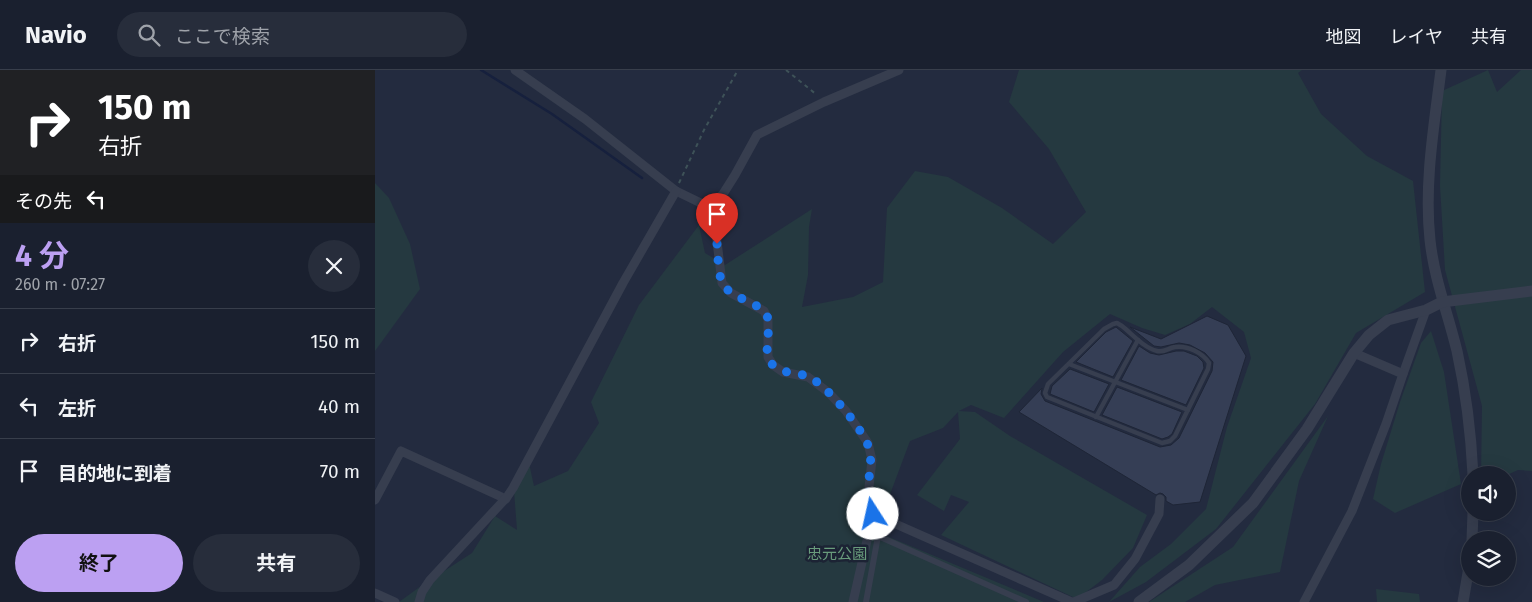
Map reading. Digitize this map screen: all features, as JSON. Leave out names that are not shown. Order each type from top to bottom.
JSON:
[{"type":"street","points":[[515,70],[585,118],[676,191],[709,206],[715,225],[722,283],[731,293],[764,311],[768,319],[768,357],[773,365],[783,372],[808,377],[828,392],[846,411],[868,444],[871,460],[867,496],[873,514],[853,602]]},
{"type":"street","points":[[709,206],[723,194],[757,135],[824,102],[899,70]]},
{"type":"street","points":[[1441,70],[1429,171],[1430,241],[1442,302],[1457,351],[1469,416],[1472,466]]},
{"type":"street","points":[[419,602],[422,592],[430,580],[506,499],[537,446],[623,283],[676,191]]},
{"type":"street","points":[[1139,602],[1189,565],[1253,503],[1307,429],[1354,352],[1369,335],[1388,320],[1427,310],[1442,302],[1532,291]]},
{"type":"street","points":[[1304,602],[1352,512],[1380,441],[1427,310]]},
{"type":"street","points":[[1354,352],[1403,374]]},
{"type":"street","points":[[375,500],[401,451],[506,499]]},
{"type":"street","points":[[873,514],[1073,602],[1114,585],[1135,559],[1159,514],[1160,499]]},
{"type":"street","points":[[866,602],[879,536],[1026,602]]},
{"type":"street","points":[[1463,602],[1466,586]]},
{"type":"street","points":[[375,593],[395,602]]},
{"type":"lane","points":[[1117,323],[1157,352],[1163,352],[1176,347],[1189,348],[1207,359],[1209,363],[1208,369],[1175,436],[1170,441],[1162,443],[1047,397],[1045,393],[1048,384],[1069,364],[1103,329],[1117,323]]},
{"type":"lane","points":[[1096,417],[1113,382],[1138,340]]},
{"type":"lane","points":[[1069,364],[1187,410]]},
{"type":"path","points":[[676,191],[704,130],[738,70]]},
{"type":"path","points":[[786,70],[811,89],[824,102]]},
{"type":"green space","name":"忠元公園","points":[[1019,70],[1302,70],[1298,73],[1321,114],[1367,156],[1413,181],[1425,292],[1356,333],[1315,404],[1216,529],[1146,582],[1109,602],[1140,567],[1171,544],[1206,509],[1227,427],[1251,358],[1244,332],[1212,307],[1190,324],[1165,335],[1142,328],[1110,314],[1063,352],[1004,418],[971,405],[959,411],[975,412],[1010,436],[1147,515],[1133,548],[1102,580],[1077,599],[941,535],[969,502],[951,495],[944,511],[917,495],[960,439],[958,412],[943,428],[910,441],[889,497],[867,489],[863,508],[877,532],[1044,602],[399,602],[472,553],[495,516],[517,530],[514,491],[529,463],[534,486],[568,471],[599,423],[591,402],[639,305],[699,225],[705,253],[725,265],[812,209],[809,227],[808,275],[802,307],[853,297],[883,282],[887,208],[915,171],[948,177],[1002,208],[1053,244],[1086,212],[1049,149],[1009,102]]},
{"type":"green space","points":[[1488,70],[1497,92],[1521,70],[1532,70],[1532,471],[1516,471],[1516,466],[1481,466],[1482,406],[1445,270],[1440,186],[1442,91]]},
{"type":"green space","points":[[375,183],[389,198],[410,244],[420,289],[375,351]]},
{"type":"green space","points":[[1431,331],[1444,372],[1461,484],[1395,513],[1373,499],[1381,464],[1400,402],[1421,343]]},
{"type":"green space","points":[[1328,416],[1299,481],[1280,572],[1215,585],[1185,602],[1149,602],[1233,547]]},
{"type":"green space","points":[[1376,589],[1419,594],[1420,602],[1377,602]]},
{"type":"building","points":[[1207,316],[1228,325],[1246,356],[1200,502],[1173,505],[1166,501],[1166,497],[1163,494],[1156,495],[1019,412],[1042,388],[1041,394],[1045,401],[1160,447],[1171,445],[1179,438],[1212,371],[1213,362],[1205,353],[1190,345],[1179,343],[1161,347],[1154,346],[1130,327],[1161,339]]},
{"type":"building","points":[[1116,327],[1133,341],[1113,377],[1076,362],[1106,332]]},
{"type":"building","points":[[1139,346],[1150,353],[1159,355],[1184,351],[1197,356],[1203,362],[1204,368],[1186,405],[1121,380]]},
{"type":"building","points":[[1070,369],[1109,384],[1094,412],[1050,394],[1052,386]]},
{"type":"building","points":[[1117,387],[1182,412],[1172,434],[1162,439],[1102,415]]},
{"type":"waterway","points":[[481,70],[552,114],[642,178]]},
{"type":"route","points":[[717,244],[722,283],[731,293],[764,311],[768,319],[768,357],[773,365],[783,372],[808,377],[828,392],[846,411],[868,444],[871,460],[867,496],[873,514]]}]
